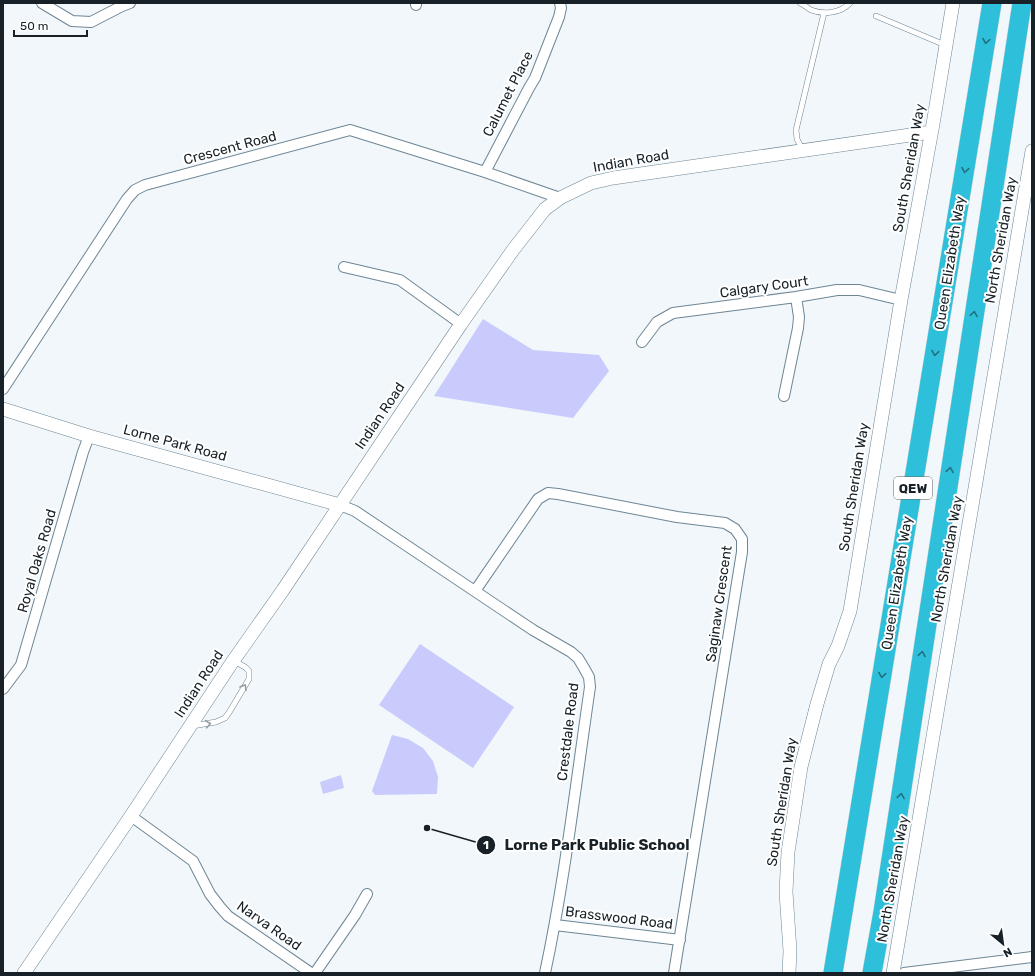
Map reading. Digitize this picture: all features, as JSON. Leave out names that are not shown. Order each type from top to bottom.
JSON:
[{"type":"highway","name":"Queen Elizabeth Way","points":[[833,973],[992,3]]},
{"type":"highway","name":"QEW","points":[[872,973],[883,912],[1022,3]]},
{"type":"street","points":[[42,3],[72,21],[91,22],[130,3]]},
{"type":"street","name":"South Sheridan Way","points":[[789,973],[790,951],[786,892],[788,852],[801,767],[829,664],[838,646],[850,611],[901,300],[932,132],[953,3]]},
{"type":"street","name":"Calumet Place","points":[[485,172],[535,78],[564,4]]},
{"type":"street","name":"Crescent Road","points":[[3,389],[128,199],[135,190],[145,185],[350,130],[485,172],[560,198]]},
{"type":"street","name":"Indian Road","points":[[24,973],[461,324],[513,250],[545,210],[560,198],[591,183],[613,178],[932,132]]},
{"type":"street","name":"North Sheridan Way","points":[[893,973],[1028,202],[1032,151]]},
{"type":"street","points":[[344,267],[400,280],[461,324]]},
{"type":"street","name":"Calgary Court","points":[[642,342],[657,322],[673,313],[796,297],[837,290],[859,290],[901,300]]},
{"type":"street","points":[[784,396],[798,328],[799,317],[796,297]]},
{"type":"street","name":"Lorne Park Road","points":[[3,409],[89,436],[340,505]]},
{"type":"street","name":"Royal Oaks Road","points":[[3,689],[21,665],[89,436]]},
{"type":"street","name":"Saginaw Crescent","points":[[475,591],[538,499],[548,493],[566,495],[677,517],[725,523],[735,529],[742,539],[742,552],[674,973]]},
{"type":"street","name":"Crestdale Road","points":[[340,505],[356,511],[533,630],[571,652],[578,658],[589,677],[590,687],[555,925],[545,973]]},
{"type":"street","name":"Narva Road","points":[[131,816],[193,861],[210,894],[228,916],[311,973]]},
{"type":"street","points":[[315,973],[355,915],[367,894]]},
{"type":"street","name":"Brasswood Road","points":[[555,925],[680,940]]},
{"type":"street","points":[[904,973],[1032,957]]},
{"type":"lane","points":[[800,3],[812,10],[824,13],[846,7],[850,3]]},
{"type":"lane","points":[[802,150],[797,139],[796,130],[824,13]]},
{"type":"lane","points":[[876,16],[946,46]]},
{"type":"lane","points":[[190,727],[216,722],[225,718],[230,711],[249,679],[249,671],[246,667],[233,661]]},
{"type":"shaded area","points":[[483,319],[533,350],[599,355],[609,371],[573,418],[434,396]]},
{"type":"shaded area","points":[[420,644],[514,707],[473,768],[379,705]]},
{"type":"shaded area","points":[[392,735],[408,739],[423,748],[433,761],[438,777],[437,794],[375,795],[372,791]]},
{"type":"shaded area","points":[[341,775],[344,788],[323,794],[320,782]]},
{"type":"place","name":"Lorne Park Public School","points":[[427,828]]}]
